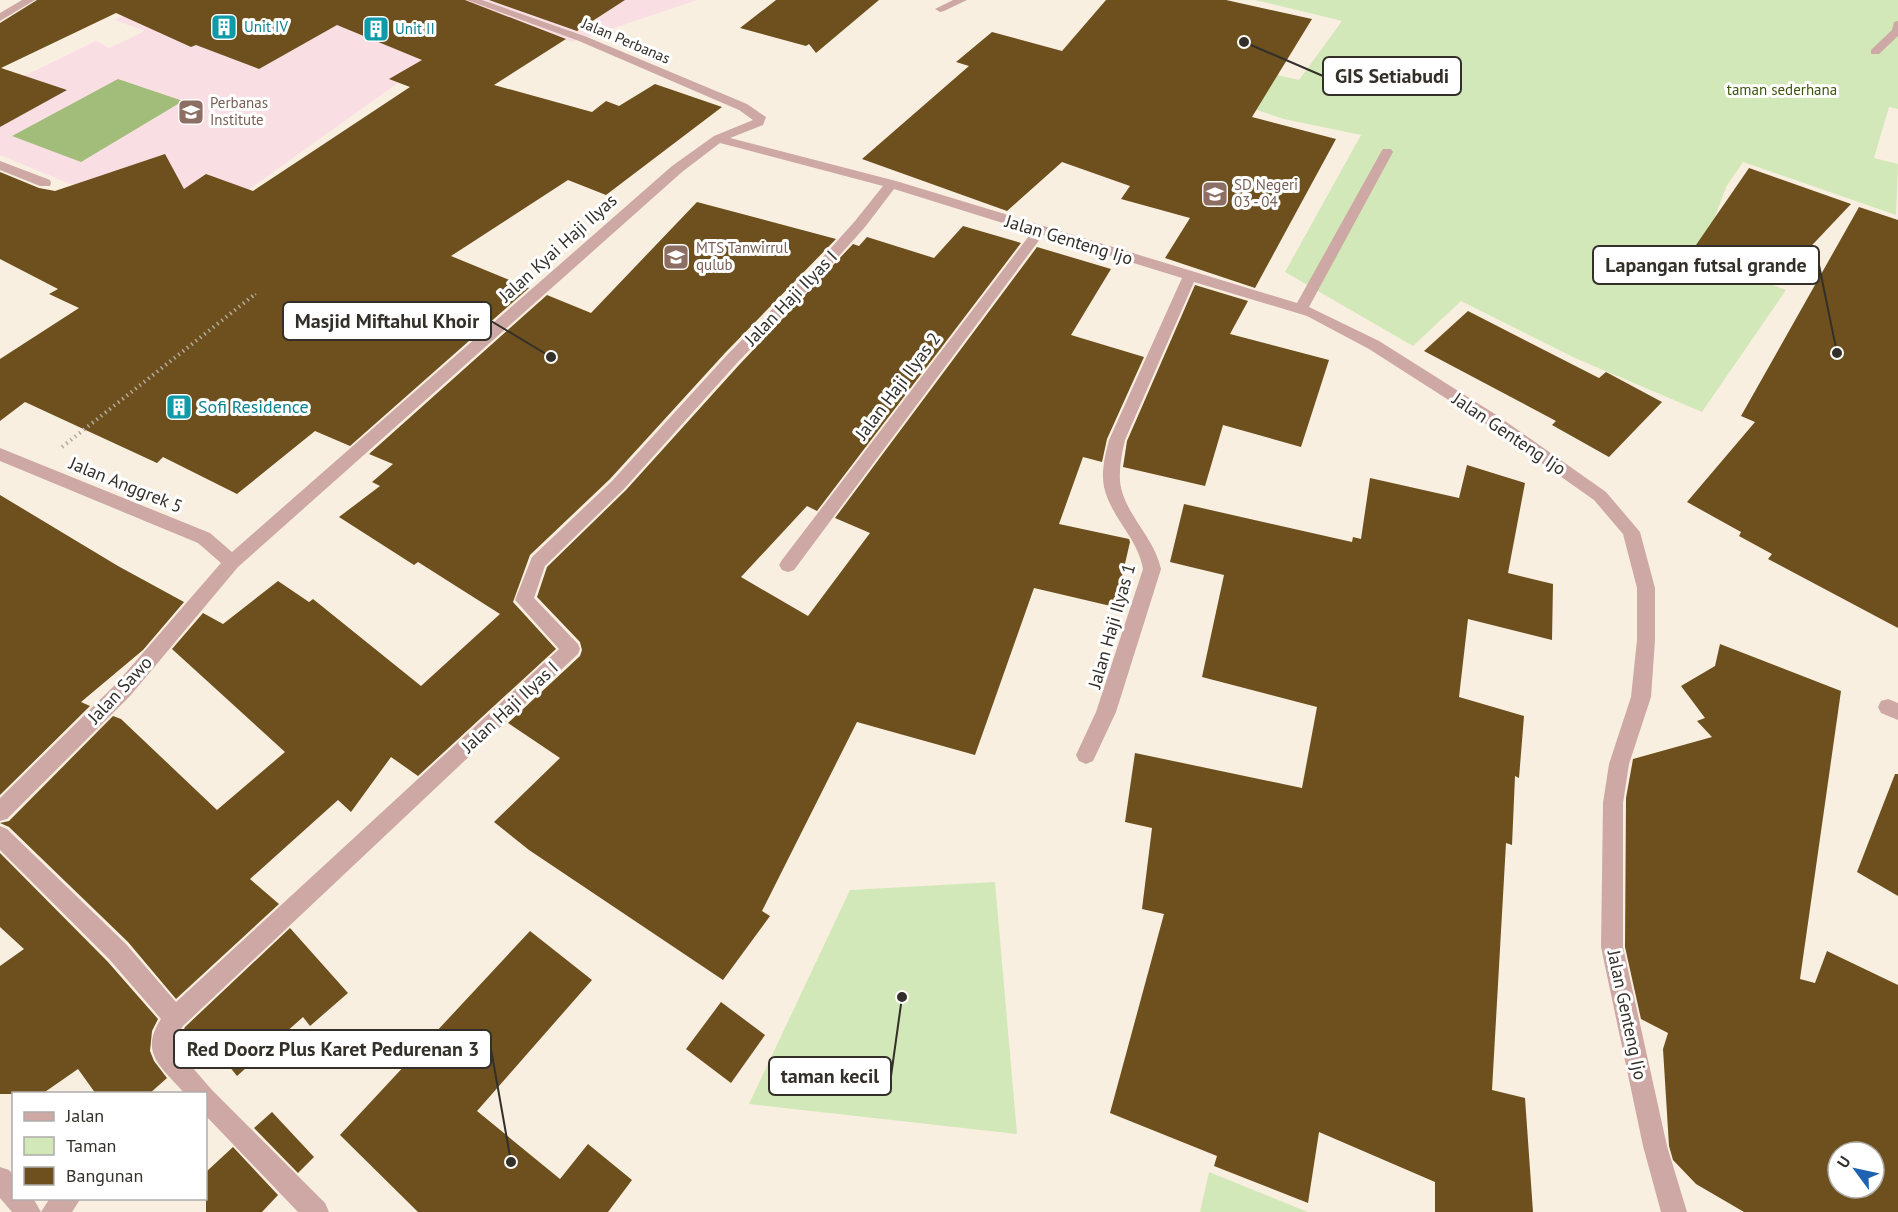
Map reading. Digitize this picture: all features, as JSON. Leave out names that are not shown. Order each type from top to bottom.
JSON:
[{"type":"street","points":[[0,18],[30,0]]},
{"type":"street","name":"Jalan Perbanas","points":[[472,0],[583,39],[742,106],[756,113],[760,117],[759,122]]},
{"type":"street","points":[[940,9],[962,0]]},
{"type":"street","points":[[1875,52],[1897,31],[1898,24]]},
{"type":"street","name":"Jalan Kyai Haji Ilyas","points":[[232,562],[677,169],[718,139],[759,122]]},
{"type":"street","name":"Jalan Genteng Ijo","points":[[718,139],[891,184],[1312,313],[1374,345],[1492,420],[1600,496],[1631,532],[1646,588],[1646,640],[1641,698],[1619,764],[1613,803],[1612,947],[1655,1146],[1674,1212]]},
{"type":"street","points":[[1300,309],[1387,152]]},
{"type":"street","points":[[0,165],[45,183]]},
{"type":"street","name":"Jalan Haji Ilyas I","points":[[175,1018],[571,649],[524,600],[538,562],[618,484],[732,358],[818,271],[860,224],[891,184]]},
{"type":"street","name":"Jalan Haji Ilyas 2","points":[[788,565],[1039,231]]},
{"type":"street","name":"Jalan Haji Ilyas 1","points":[[1086,754],[1106,712],[1152,569],[1150,554],[1114,494],[1112,461],[1117,440],[1189,277]]},
{"type":"street","name":"Jalan Anggrek 5","points":[[0,454],[204,538],[232,562]]},
{"type":"street","name":"Jalan Sawo","points":[[0,812],[123,690],[232,562]]},
{"type":"street","points":[[0,836],[118,952],[175,1018],[164,1035],[162,1050],[195,1092]]},
{"type":"street","points":[[207,1104],[316,1212]]},
{"type":"street","points":[[0,1179],[12,1193]]},
{"type":"street","points":[[19,1200],[28,1212]]},
{"type":"street","points":[[54,1212],[67,1200]]},
{"type":"path","points":[[36,468],[256,294]]},
{"type":"shaded area","name":"Perbanas Institute","points":[[157,0],[697,0],[572,42],[505,21],[405,78],[188,233],[0,155],[0,125],[5,85],[96,41],[109,48],[145,31],[114,20]]},
{"type":"green space","name":"taman sederhana","points":[[1255,0],[1898,0],[1898,109],[1889,107],[1874,158],[1898,164],[1896,215],[1743,162],[1726,187],[1700,257],[1786,290],[1702,412],[1575,358],[1461,301],[1413,346],[1285,272],[1361,135],[1284,119],[1135,70],[1150,47],[1299,80],[1342,21]]},
{"type":"green space","points":[[118,79],[183,101],[81,162],[12,136]]},
{"type":"green space","points":[[995,882],[1017,1134],[749,1104],[850,890]]},
{"type":"green space","points":[[1209,1172],[1308,1212],[1200,1212]]},
{"type":"building","points":[[37,0],[465,0],[566,39],[494,85],[592,112],[606,101],[619,106],[655,84],[722,107],[606,195],[568,180],[451,256],[529,288],[350,446],[315,431],[237,494],[163,457],[157,463],[25,402],[0,421],[0,359],[79,308],[49,294],[58,289],[0,259],[0,172],[39,188],[55,191],[165,154],[184,189],[206,174],[253,191],[410,87],[389,79],[422,60],[337,25],[259,69],[196,45],[191,47],[116,13],[1,68],[67,90],[0,127],[0,23]]},
{"type":"building","points":[[489,0],[625,0],[577,31]]},
{"type":"building","points":[[776,0],[879,0],[816,53],[809,44],[806,46],[740,28]]},
{"type":"building","points":[[1106,0],[1226,0],[1312,19],[1252,117],[1336,139],[1255,288],[1165,258],[1190,218],[1121,199],[1130,186],[1062,162],[1007,211],[862,159],[969,66],[956,62],[992,32],[1062,51]]},
{"type":"building","points":[[1749,168],[1851,204],[1781,278],[1696,245]]},
{"type":"building","points":[[697,202],[836,239],[725,353],[610,479],[530,555],[513,602],[556,649],[418,776],[391,757],[351,812],[338,800],[250,879],[279,904],[176,999],[128,942],[9,827],[0,823],[9,821],[113,716],[121,719],[217,810],[285,752],[172,649],[203,613],[223,624],[278,581],[309,602],[313,599],[421,686],[500,614],[418,562],[414,565],[339,517],[380,486],[372,482],[393,464],[369,454],[547,295],[591,313]]},
{"type":"building","points":[[1859,207],[1898,220],[1898,628],[1768,559],[1772,554],[1739,536],[1741,532],[1687,502],[1755,422],[1741,416]]},
{"type":"building","points":[[963,226],[1021,243],[817,511],[807,506],[741,577],[808,616],[870,533],[835,518],[1037,247],[1111,269],[1071,335],[1144,357],[1107,439],[1102,462],[1083,457],[1059,524],[1129,539],[1115,607],[1034,588],[975,755],[857,722],[762,911],[770,916],[723,980],[529,850],[494,822],[560,758],[508,723],[580,656],[582,650],[580,642],[537,597],[547,567],[626,490],[853,244],[859,246],[867,237],[934,258]]},
{"type":"building","points":[[1195,285],[1248,301],[1230,334],[1329,360],[1301,447],[1223,425],[1205,486],[1123,467],[1127,441]]},
{"type":"building","points":[[1468,311],[1599,378],[1606,372],[1662,402],[1609,457],[1552,425],[1556,421],[1424,351]]},
{"type":"building","points":[[1467,465],[1525,483],[1508,573],[1553,584],[1552,640],[1468,619],[1459,697],[1524,716],[1519,778],[1515,776],[1512,845],[1506,843],[1492,1090],[1525,1098],[1533,1212],[1435,1212],[1435,1182],[1319,1132],[1308,1203],[1214,1166],[1217,1156],[1110,1113],[1164,914],[1142,909],[1152,828],[1125,822],[1135,753],[1302,788],[1317,707],[1202,677],[1224,575],[1170,562],[1184,504],[1352,542],[1353,537],[1361,539],[1370,478],[1459,498]]},
{"type":"building","points":[[0,495],[118,566],[184,602],[143,650],[81,702],[90,706],[0,795]]},
{"type":"building","points":[[1720,644],[1841,691],[1800,979],[1815,983],[1827,951],[1898,985],[1898,1212],[1744,1212],[1696,1184],[1673,1160],[1669,1146],[1663,1049],[1668,1033],[1641,1019],[1625,947],[1626,798],[1633,759],[1712,737],[1697,721],[1705,718],[1681,686],[1715,666]]},
{"type":"building","points":[[1895,774],[1898,774],[1898,896],[1857,872]]},
{"type":"building","points":[[0,853],[108,962],[158,1019],[152,1031],[150,1051],[154,1061],[167,1078],[151,1092],[95,1092],[78,1069],[45,1092],[0,1094],[0,966],[24,949],[0,927]]},
{"type":"building","points":[[290,928],[348,993],[310,1026],[303,1017],[237,1076],[209,1041],[188,1059],[176,1045],[185,1027]]},
{"type":"building","points":[[530,931],[592,980],[477,1111],[560,1179],[588,1144],[632,1180],[608,1212],[418,1212],[340,1135]]},
{"type":"building","points":[[721,1002],[765,1035],[731,1083],[686,1049]]},
{"type":"building","points":[[272,1112],[314,1157],[298,1173],[254,1128]]},
{"type":"building","points":[[233,1147],[278,1195],[262,1212],[206,1212],[207,1171]]},
{"type":"place","name":"Unit IV","points":[[224,27]]},
{"type":"place","name":"Unit II","points":[[376,29]]},
{"type":"place","name":"GIS Setiabudi","points":[[1244,42]]},
{"type":"place","name":"Perbanas Institute","points":[[191,112]]},
{"type":"place","name":"SD Negeri 03 - 04","points":[[1215,194]]},
{"type":"place","name":"MTS Tanwirrul qulub","points":[[676,257]]},
{"type":"place","name":"Lapangan futsal grande","points":[[1837,353]]},
{"type":"place","name":"Masjid Miftahul Khoir","points":[[551,357]]},
{"type":"place","name":"Sofi Residence","points":[[179,407]]},
{"type":"place","name":"taman kecil","points":[[902,997]]},
{"type":"place","name":"Red Doorz Plus Karet Pedurenan 3","points":[[511,1162]]}]
